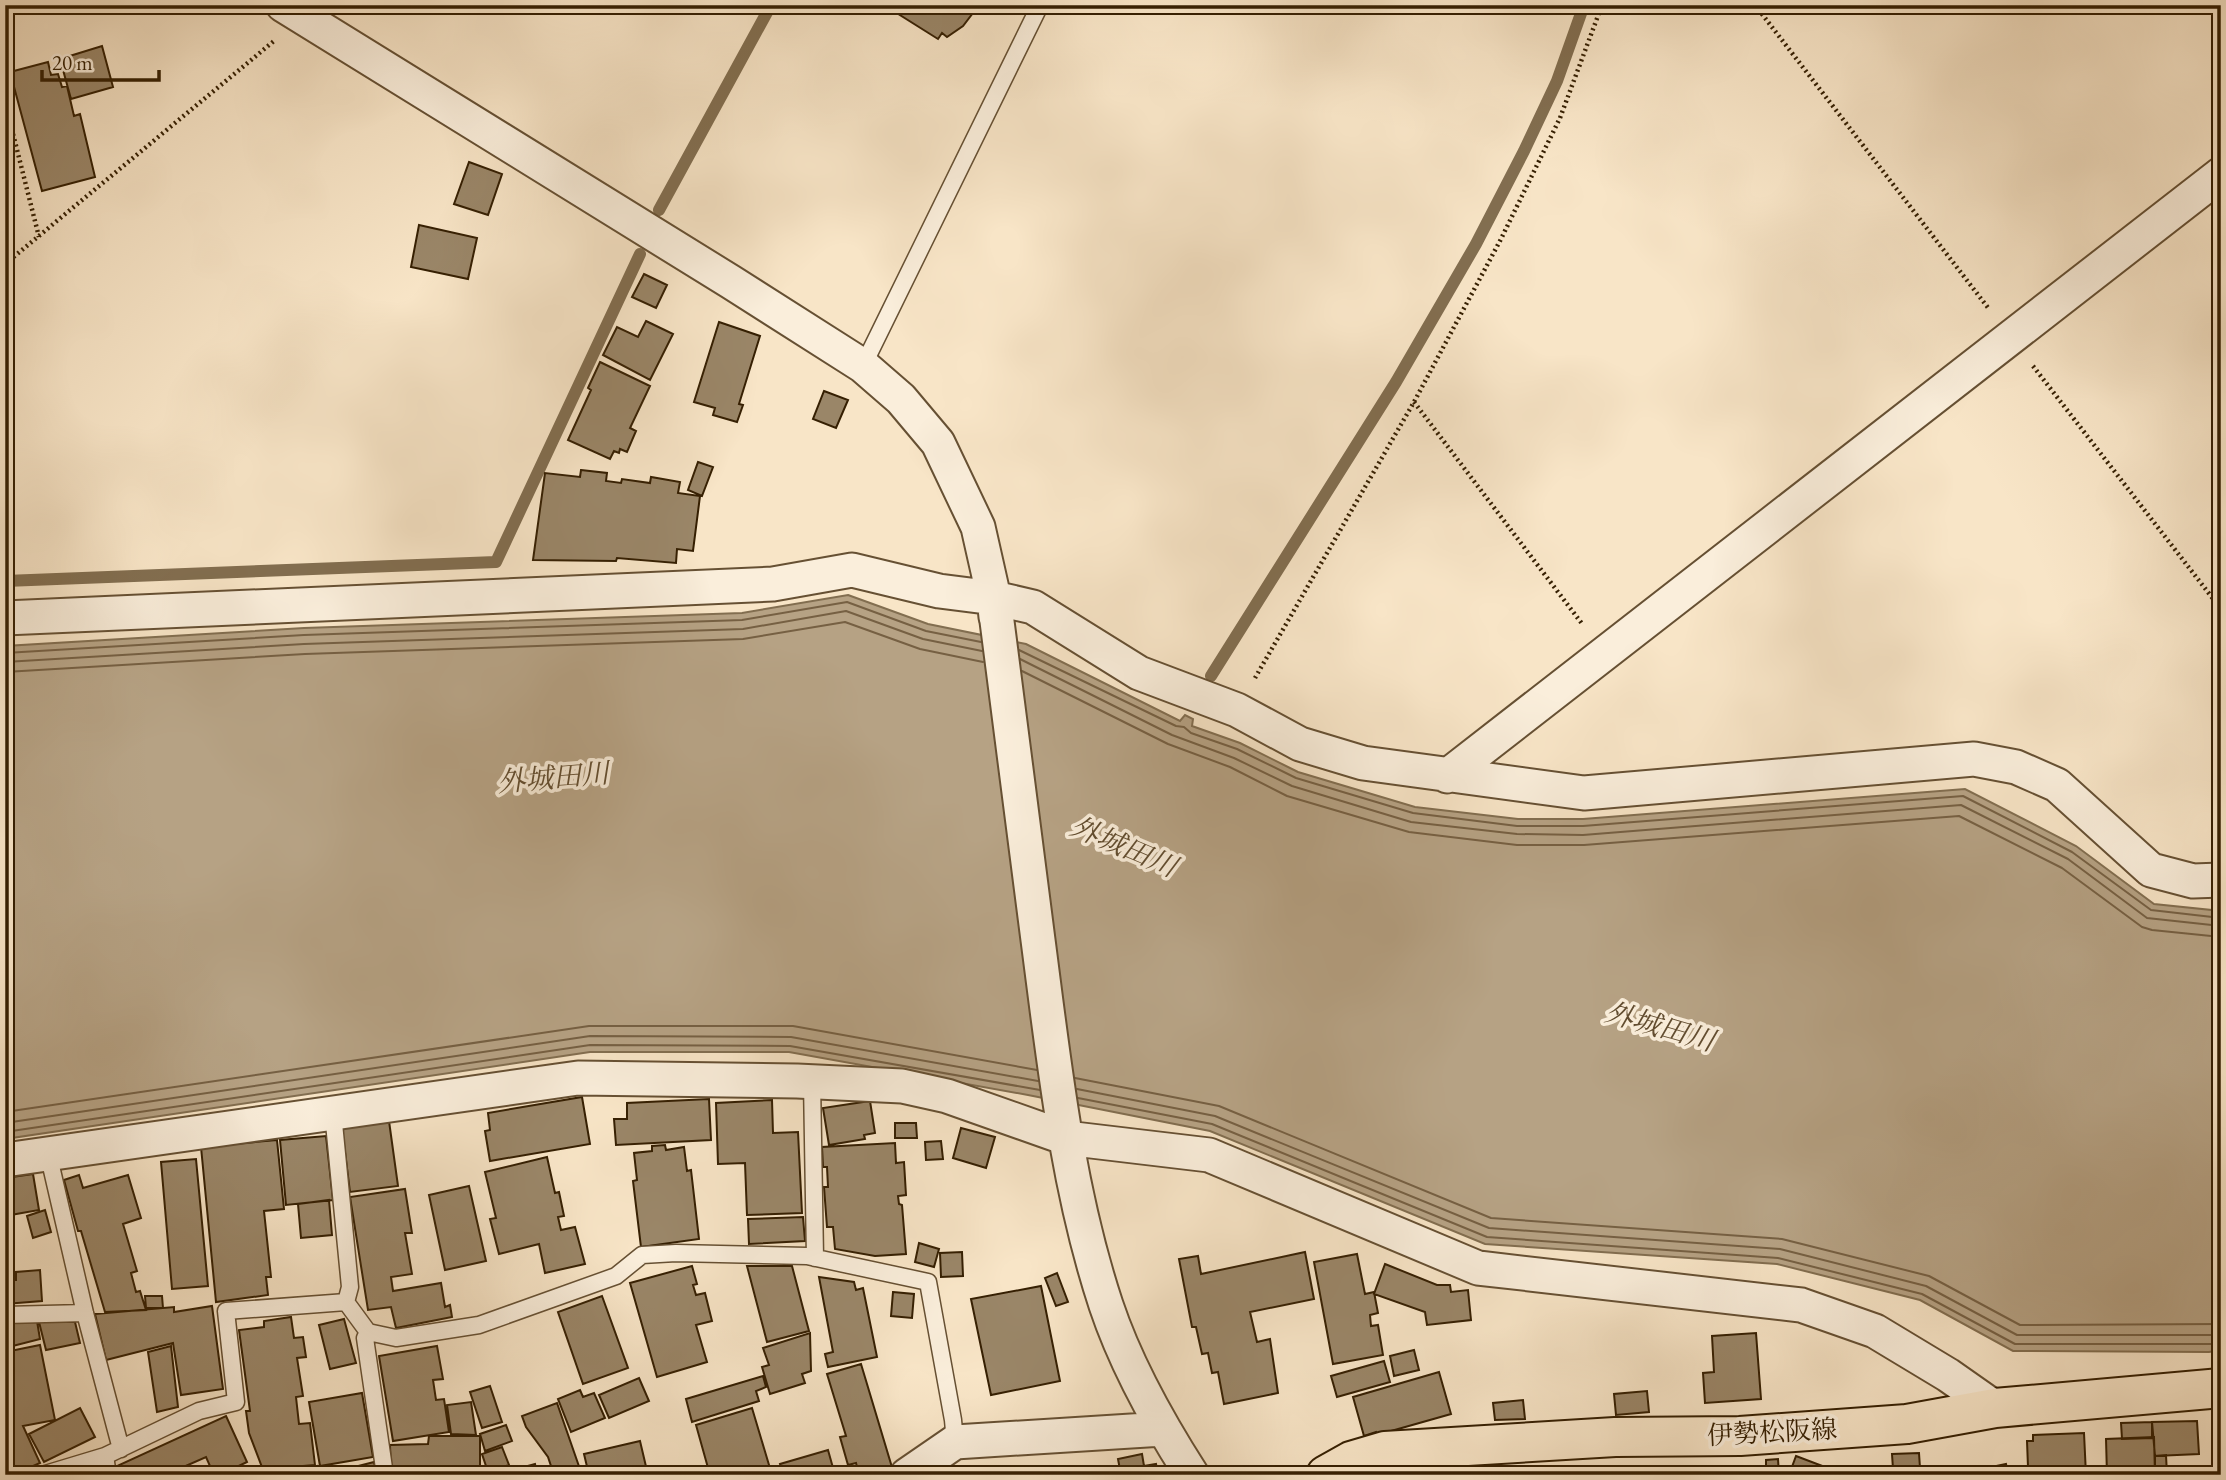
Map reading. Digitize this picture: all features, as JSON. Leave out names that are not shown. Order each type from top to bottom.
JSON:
[{"type":"main road","name":"伊勢松阪線","points":[[1326,1475],[1351,1461],[1385,1451],[1615,1437],[1740,1436],[1907,1424],[1995,1408],[2221,1388]]},
{"type":"street","points":[[302,10],[863,366],[901,399],[938,443],[978,527],[995,609],[1064,1126],[1086,1238],[1107,1307],[1131,1364],[1163,1429],[1192,1475]]},
{"type":"street","points":[[1447,776],[2221,174]]},
{"type":"street","points":[[5,618],[774,584],[852,570],[939,591],[995,609],[1033,607],[1139,673],[1237,710],[1300,744],[1363,763],[1584,793],[1975,759],[2016,767],[2057,785],[2151,870],[2193,881],[2221,880]]},
{"type":"street","points":[[5,1160],[578,1078],[812,1081],[902,1086],[1064,1126],[1209,1155],[1478,1268],[1801,1305],[1875,1331],[1948,1375],[1995,1408]]},
{"type":"street","points":[[907,1475],[954,1442],[1163,1429]]},
{"type":"lane","points":[[863,366],[1040,5]]},
{"type":"lane","points":[[812,1081],[815,1258]]},
{"type":"lane","points":[[333,1112],[350,1287],[346,1302]]},
{"type":"lane","points":[[48,1153],[85,1313],[121,1449]]},
{"type":"lane","points":[[346,1302],[368,1332],[396,1338],[479,1325],[616,1276],[642,1255],[689,1253],[807,1256],[928,1282],[953,1420],[954,1442]]},
{"type":"lane","points":[[41,1475],[105,1456],[199,1411],[236,1402],[226,1311],[346,1302]]},
{"type":"lane","points":[[5,1315],[85,1313]]},
{"type":"lane","points":[[368,1332],[365,1338],[385,1475]]},
{"type":"lane","points":[[105,1456],[108,1475]]},
{"type":"path","points":[[1237,710],[1414,402],[1501,239],[1560,118],[1602,5]]},
{"type":"path","points":[[1755,5],[2221,609]]},
{"type":"path","points":[[5,264],[302,10]]},
{"type":"path","points":[[5,102],[39,237]]},
{"type":"path","points":[[1414,402],[1604,654]]},
{"type":"water","name":"外城田川","points":[[848,595],[928,624],[1026,644],[1180,721],[1185,715],[1193,719],[1192,726],[1240,743],[1298,772],[1415,807],[1518,819],[1583,819],[1965,789],[2076,846],[2154,904],[2221,911],[2221,1350],[2013,1351],[1920,1300],[1777,1264],[1485,1244],[1210,1131],[789,1052],[590,1052],[5,1139],[5,646],[304,628],[742,613]]},
{"type":"building","points":[[884,5],[979,5],[963,26],[947,37],[942,33],[938,39]]},
{"type":"building","points":[[102,46],[113,87],[71,99],[60,59]]},
{"type":"building","points":[[48,62],[51,75],[58,74],[62,87],[67,86],[74,116],[80,114],[95,177],[42,191],[10,72]]},
{"type":"building","points":[[469,162],[502,174],[488,215],[454,204]]},
{"type":"building","points":[[419,225],[477,238],[468,279],[411,267]]},
{"type":"building","points":[[644,274],[667,285],[656,308],[632,297]]},
{"type":"building","points":[[646,321],[673,334],[650,380],[603,355],[617,327],[638,337]]},
{"type":"building","points":[[719,322],[760,336],[739,404],[743,405],[737,422],[713,415],[715,408],[694,402]]},
{"type":"building","points":[[600,362],[650,386],[630,428],[636,431],[627,452],[620,449],[619,453],[614,451],[610,459],[568,440],[591,390],[588,388]]},
{"type":"building","points":[[824,391],[848,400],[836,428],[813,419]]},
{"type":"building","points":[[698,462],[713,467],[702,496],[688,490]]},
{"type":"building","points":[[581,470],[607,473],[606,481],[621,483],[622,479],[650,483],[651,477],[680,482],[678,493],[700,496],[693,551],[677,549],[676,563],[617,558],[616,561],[533,560],[545,473],[580,477]]},
{"type":"building","points":[[582,1097],[590,1144],[490,1161],[485,1131],[490,1130],[488,1113]]},
{"type":"building","points":[[709,1099],[711,1140],[616,1145],[614,1119],[627,1119],[627,1103]]},
{"type":"building","points":[[772,1100],[773,1133],[798,1132],[802,1213],[747,1215],[745,1163],[718,1164],[716,1103]]},
{"type":"building","points":[[870,1101],[875,1133],[864,1135],[865,1139],[829,1145],[823,1108]]},
{"type":"building","points":[[389,1121],[398,1186],[350,1192],[342,1128]]},
{"type":"building","points":[[895,1123],[916,1123],[917,1138],[895,1138]]},
{"type":"building","points":[[961,1128],[995,1137],[986,1168],[953,1158]]},
{"type":"building","points":[[326,1136],[333,1200],[286,1205],[280,1140]]},
{"type":"building","points":[[277,1140],[284,1209],[264,1211],[271,1277],[266,1277],[268,1295],[216,1302],[201,1147]]},
{"type":"building","points":[[941,1141],[943,1159],[926,1160],[925,1142]]},
{"type":"building","points":[[895,1143],[896,1163],[904,1162],[906,1195],[898,1196],[899,1204],[902,1205],[906,1254],[875,1256],[835,1249],[833,1227],[827,1227],[824,1187],[828,1187],[827,1167],[823,1167],[822,1147]]},
{"type":"building","points":[[665,1145],[666,1150],[684,1147],[687,1171],[691,1170],[699,1239],[641,1247],[633,1181],[637,1180],[634,1153],[652,1151],[652,1146]]},
{"type":"building","points":[[547,1157],[555,1193],[559,1192],[564,1216],[558,1217],[561,1230],[575,1227],[585,1264],[545,1273],[539,1244],[499,1254],[490,1219],[496,1218],[485,1172]]},
{"type":"building","points":[[196,1159],[208,1286],[172,1289],[161,1162]]},
{"type":"building","points":[[33,1174],[39,1210],[5,1216],[5,1178]]},
{"type":"building","points":[[79,1175],[83,1188],[128,1175],[141,1218],[123,1224],[137,1271],[131,1273],[136,1292],[140,1291],[146,1310],[105,1312],[64,1180]]},
{"type":"building","points":[[469,1186],[486,1261],[445,1270],[429,1195]]},
{"type":"building","points":[[405,1189],[412,1233],[405,1233],[412,1274],[391,1277],[393,1291],[441,1283],[445,1307],[450,1305],[452,1317],[396,1328],[391,1307],[368,1310],[350,1197]]},
{"type":"building","points":[[329,1200],[332,1235],[301,1238],[298,1204]]},
{"type":"building","points":[[45,1210],[51,1232],[33,1238],[27,1216]]},
{"type":"building","points":[[803,1217],[805,1241],[749,1244],[748,1219]]},
{"type":"building","points":[[919,1243],[939,1249],[934,1267],[915,1262]]},
{"type":"building","points":[[962,1252],[963,1276],[941,1277],[940,1253]]},
{"type":"building","points":[[1305,1252],[1314,1299],[1250,1312],[1257,1342],[1270,1339],[1278,1393],[1224,1404],[1218,1372],[1212,1373],[1208,1353],[1202,1354],[1196,1327],[1192,1327],[1179,1259],[1198,1256],[1201,1274]]},
{"type":"building","points":[[1357,1254],[1365,1294],[1374,1292],[1378,1313],[1370,1315],[1371,1326],[1378,1325],[1383,1355],[1333,1364],[1314,1262]]},
{"type":"building","points":[[1385,1264],[1437,1285],[1450,1285],[1451,1292],[1468,1290],[1471,1320],[1427,1325],[1425,1312],[1374,1294]]},
{"type":"building","points":[[692,1266],[697,1284],[693,1285],[696,1295],[705,1293],[712,1321],[696,1325],[707,1362],[657,1377],[630,1283]]},
{"type":"building","points":[[747,1266],[792,1266],[809,1331],[767,1342]]},
{"type":"building","points":[[40,1270],[42,1301],[5,1304],[5,1280],[16,1280],[16,1272]]},
{"type":"building","points":[[1057,1273],[1068,1302],[1056,1306],[1045,1278]]},
{"type":"building","points":[[819,1277],[854,1282],[856,1290],[863,1288],[877,1357],[828,1367],[825,1354],[833,1352]]},
{"type":"building","points":[[1041,1286],[1060,1381],[991,1395],[971,1299]]},
{"type":"building","points":[[893,1292],[914,1294],[912,1318],[891,1316]]},
{"type":"building","points":[[145,1296],[162,1296],[163,1308],[146,1308]]},
{"type":"building","points":[[602,1296],[628,1368],[583,1384],[558,1312]]},
{"type":"building","points":[[212,1306],[223,1389],[181,1395],[173,1343],[106,1360],[95,1314],[174,1307],[174,1312]]},
{"type":"building","points":[[291,1317],[294,1338],[303,1337],[306,1357],[297,1358],[303,1396],[296,1397],[299,1424],[310,1423],[315,1465],[292,1467],[292,1472],[317,1466],[319,1475],[265,1475],[249,1433],[246,1411],[250,1411],[239,1330],[264,1327],[264,1321]]},
{"type":"building","points":[[344,1319],[356,1363],[330,1369],[319,1325]]},
{"type":"building","points":[[37,1321],[40,1339],[5,1348],[5,1323]]},
{"type":"building","points":[[39,1322],[75,1322],[80,1343],[46,1350]]},
{"type":"building","points":[[810,1333],[811,1371],[802,1374],[805,1383],[770,1394],[762,1367],[769,1365],[763,1348]]},
{"type":"building","points":[[1756,1333],[1761,1399],[1705,1403],[1703,1373],[1714,1372],[1712,1336]]},
{"type":"building","points":[[40,1345],[55,1420],[23,1426],[40,1463],[15,1474],[5,1454],[5,1352]]},
{"type":"building","points":[[171,1346],[178,1407],[157,1412],[148,1352]]},
{"type":"building","points":[[437,1346],[443,1379],[433,1380],[436,1400],[444,1399],[449,1432],[393,1441],[379,1356]]},
{"type":"building","points":[[1414,1350],[1419,1370],[1394,1376],[1390,1356]]},
{"type":"building","points":[[1384,1361],[1390,1382],[1337,1397],[1331,1376]]},
{"type":"building","points":[[861,1364],[893,1475],[859,1475],[856,1463],[848,1465],[840,1437],[846,1436],[827,1374]]},
{"type":"building","points":[[1439,1372],[1451,1414],[1377,1435],[1376,1432],[1364,1436],[1353,1397]]},
{"type":"building","points":[[763,1376],[766,1387],[756,1391],[759,1401],[692,1422],[686,1399]]},
{"type":"building","points":[[639,1378],[649,1401],[609,1418],[599,1395]]},
{"type":"building","points":[[490,1386],[502,1422],[482,1428],[470,1392]]},
{"type":"building","points":[[580,1390],[583,1397],[594,1393],[605,1418],[571,1432],[558,1399]]},
{"type":"building","points":[[1647,1391],[1649,1412],[1616,1415],[1614,1394]]},
{"type":"building","points":[[362,1393],[373,1457],[320,1466],[309,1402]]},
{"type":"building","points":[[1523,1400],[1525,1419],[1495,1420],[1493,1403]]},
{"type":"building","points":[[471,1402],[476,1435],[451,1434],[447,1405]]},
{"type":"building","points":[[557,1403],[582,1475],[554,1475],[548,1457],[526,1427],[522,1416]]},
{"type":"building","points":[[80,1408],[95,1437],[44,1462],[29,1434]]},
{"type":"building","points":[[752,1408],[772,1475],[710,1475],[696,1425]]},
{"type":"building","points":[[226,1416],[247,1462],[220,1475],[214,1475],[206,1457],[172,1472],[172,1475],[118,1475],[117,1466]]},
{"type":"building","points":[[2197,1421],[2199,1454],[2155,1456],[2152,1422]]},
{"type":"building","points":[[2152,1422],[2152,1438],[2122,1439],[2121,1423]]},
{"type":"building","points":[[506,1425],[512,1441],[485,1451],[480,1434]]},
{"type":"building","points":[[2084,1433],[2086,1475],[2034,1475],[2034,1467],[2028,1467],[2027,1441],[2033,1441],[2033,1435]]},
{"type":"building","points":[[429,1436],[480,1436],[480,1472],[391,1473],[390,1445],[428,1444]]},
{"type":"building","points":[[2154,1437],[2155,1475],[2107,1475],[2106,1439]]},
{"type":"building","points":[[640,1441],[648,1475],[589,1475],[584,1454]]},
{"type":"building","points":[[502,1447],[509,1465],[488,1472],[482,1454]]},
{"type":"building","points":[[828,1450],[835,1475],[783,1475],[780,1464]]},
{"type":"building","points":[[1919,1453],[1920,1468],[1893,1469],[1892,1454]]},
{"type":"building","points":[[1142,1454],[1144,1466],[1156,1464],[1158,1475],[1121,1475],[1118,1459]]},
{"type":"building","points":[[2166,1455],[2167,1475],[2155,1475],[2155,1456]]},
{"type":"building","points":[[1796,1456],[1833,1470],[1830,1475],[1789,1475]]},
{"type":"building","points":[[1778,1459],[1779,1475],[1766,1475],[1766,1460]]},
{"type":"building","points":[[374,1462],[377,1475],[323,1475]]},
{"type":"building","points":[[535,1464],[537,1475],[494,1475]]},
{"type":"building","points":[[2006,1464],[2008,1475],[1997,1475],[1996,1466]]},
{"type":"building","points":[[1886,1467],[1893,1469],[1911,1475],[1883,1475]]},
{"type":"building","points":[[92,1468],[95,1475],[79,1475]]},
{"type":"building","points":[[477,1474],[477,1475],[392,1475]]},
{"type":"waterway","points":[[659,210],[771,5]]},
{"type":"waterway","points":[[1211,676],[1396,382],[1476,244],[1557,81],[1584,5]]},
{"type":"waterway","points":[[5,581],[496,562],[640,254]]}]
